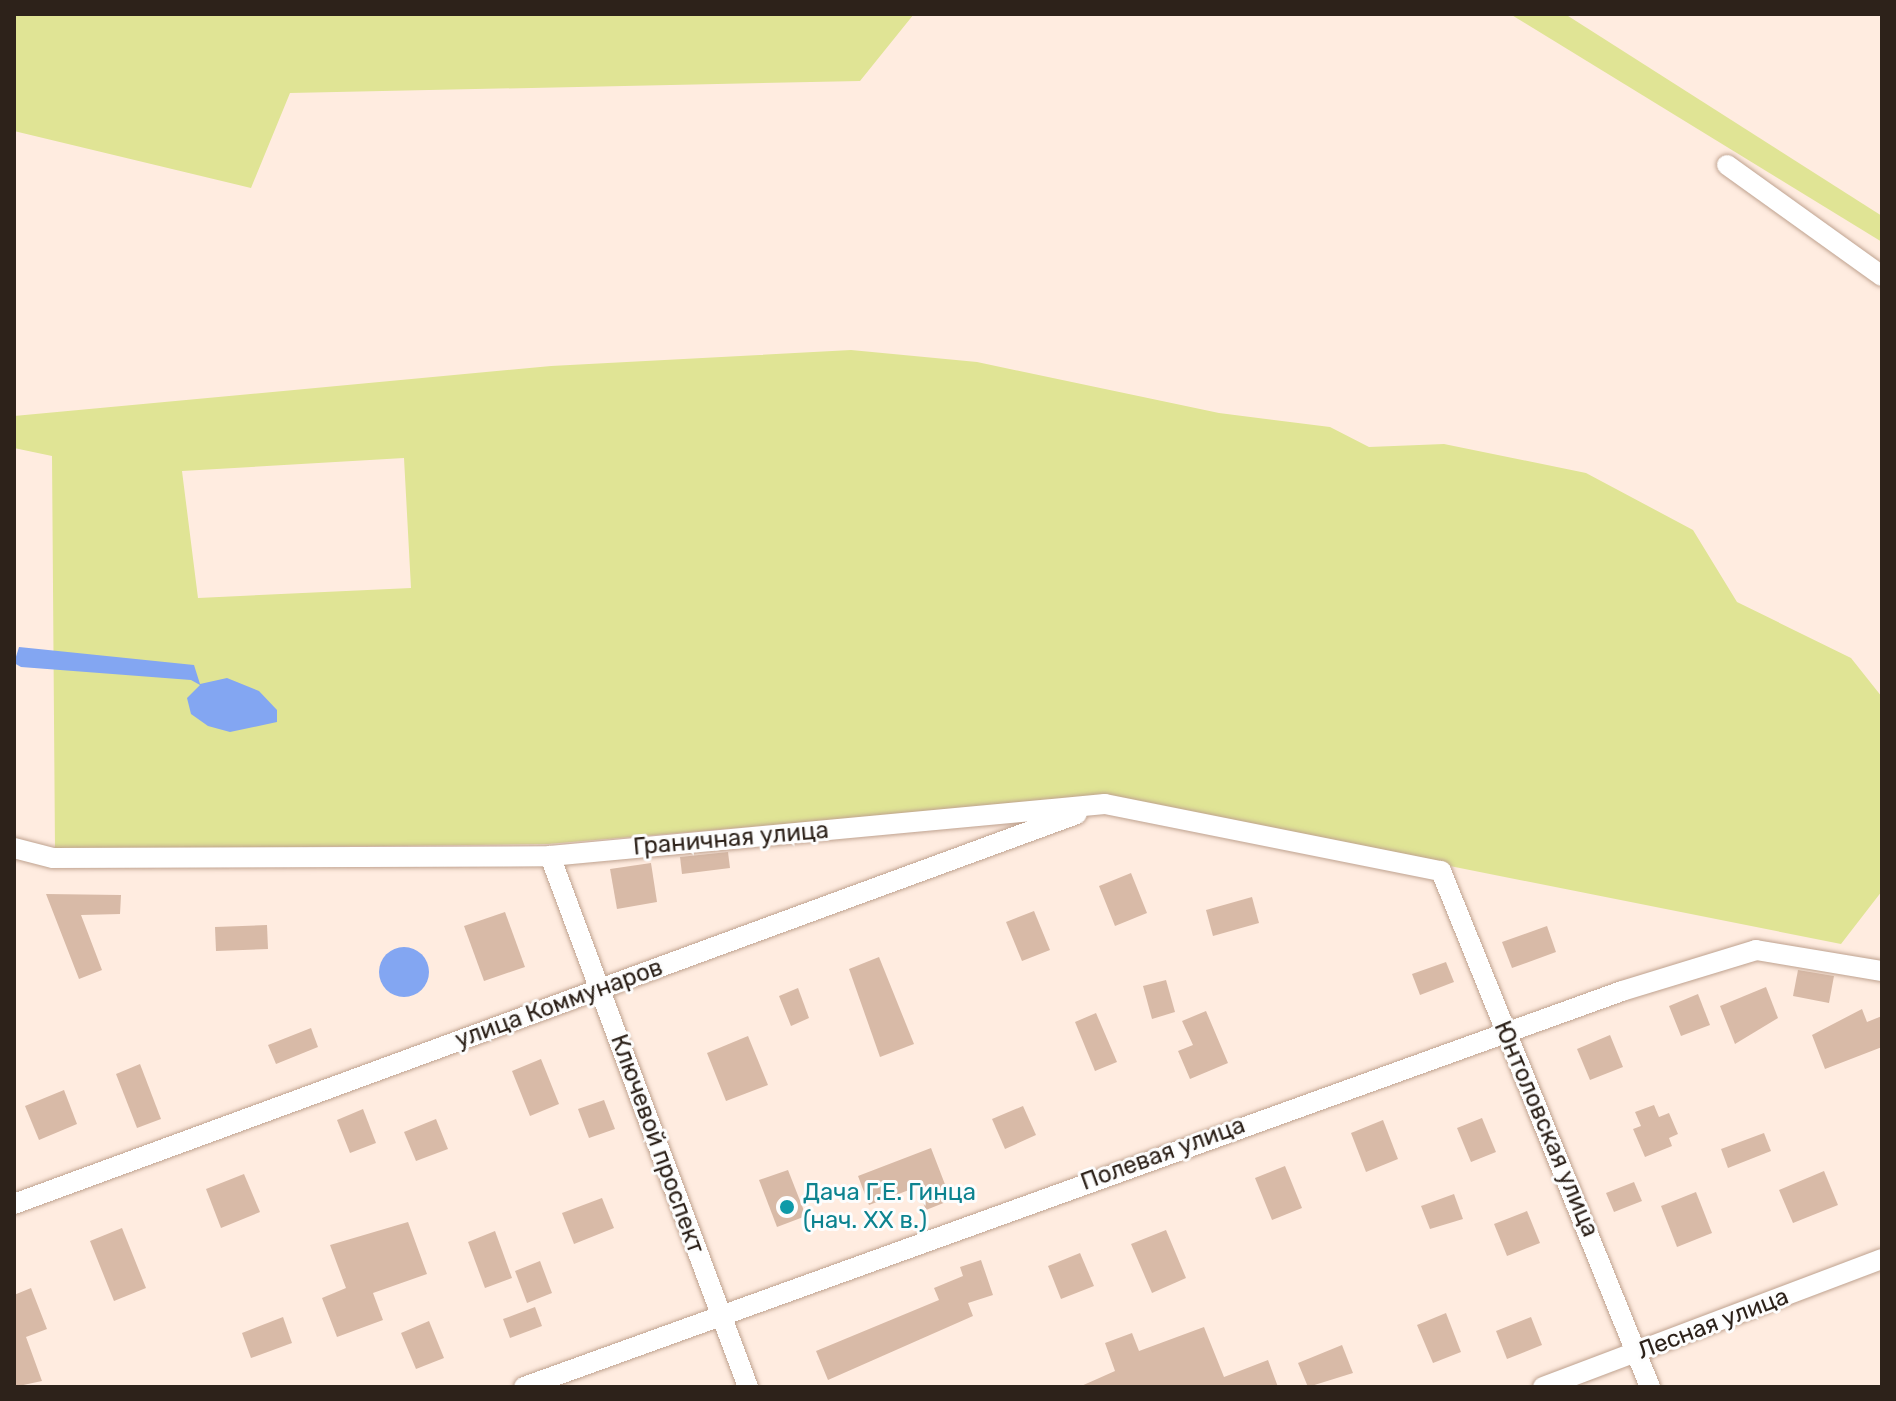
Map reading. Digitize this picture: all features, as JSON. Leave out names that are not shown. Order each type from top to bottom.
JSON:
[{"type":"street","points":[[1727,165],[1882,276]]},
{"type":"street","name":"Граничная улица","points":[[14,848],[53,858],[550,856],[1105,804],[1441,871]]},
{"type":"street","name":"улица Коммунаров","points":[[14,1204],[1105,804]]},
{"type":"street","name":"Ключевой проспект","points":[[550,856],[748,1387]]},
{"type":"street","name":"Юнтоловская улица","points":[[1441,871],[1639,1352],[1650,1387]]},
{"type":"street","name":"Полевая улица","points":[[524,1387],[1505,1030],[1756,950],[1808,956],[1882,971]]},
{"type":"street","name":"Лесная улица","points":[[1543,1387],[1882,1259]]},
{"type":"green space","points":[[14,14],[914,14],[860,81],[290,93],[251,188],[14,131]]},
{"type":"green space","points":[[1510,14],[1565,14],[1882,216],[1882,242]]},
{"type":"green space","points":[[851,350],[977,362],[1219,413],[1330,427],[1369,447],[1444,444],[1586,473],[1693,530],[1737,602],[1851,658],[1882,697],[1882,891],[1841,944],[1104,797],[548,844],[55,850],[52,456],[14,448],[14,416],[551,366]],"holes":[[[404,458],[411,588],[198,598],[182,471]]]},
{"type":"water","points":[[19,647],[194,665],[200,684],[227,678],[259,691],[277,710],[277,722],[230,732],[208,726],[191,714],[187,698],[200,685],[191,680],[21,667],[14,663]]},
{"type":"water","points":[[404,947],[422,954],[429,972],[422,990],[404,997],[386,990],[379,972],[386,954]]},
{"type":"building","points":[[728,852],[730,868],[682,874],[680,857]]},
{"type":"building","points":[[651,863],[657,902],[617,909],[610,869]]},
{"type":"building","points":[[1131,873],[1147,913],[1115,926],[1099,886]]},
{"type":"building","points":[[46,894],[121,895],[120,914],[81,915],[102,970],[79,979]]},
{"type":"building","points":[[1252,897],[1259,923],[1213,936],[1206,910]]},
{"type":"building","points":[[1034,911],[1050,950],[1022,961],[1006,922]]},
{"type":"building","points":[[505,912],[525,967],[484,981],[464,926]]},
{"type":"building","points":[[267,925],[268,949],[216,951],[215,927]]},
{"type":"building","points":[[1547,926],[1556,952],[1512,968],[1502,942]]},
{"type":"building","points":[[879,957],[914,1044],[880,1057],[849,969]]},
{"type":"building","points":[[1446,962],[1454,982],[1420,995],[1412,974]]},
{"type":"building","points":[[1798,970],[1834,976],[1829,1003],[1793,996]]},
{"type":"building","points":[[1166,980],[1175,1012],[1152,1019],[1143,986]]},
{"type":"building","points":[[1766,987],[1778,1018],[1735,1044],[1720,1006]]},
{"type":"building","points":[[798,988],[809,1018],[791,1026],[779,996]]},
{"type":"building","points":[[1698,994],[1710,1025],[1681,1036],[1669,1006]]},
{"type":"building","points":[[1862,1009],[1867,1022],[1882,1016],[1882,1047],[1825,1069],[1812,1035]]},
{"type":"building","points":[[1206,1011],[1228,1063],[1190,1079],[1178,1051],[1193,1045],[1182,1021]]},
{"type":"building","points":[[1096,1013],[1117,1062],[1095,1071],[1075,1022]]},
{"type":"building","points":[[311,1028],[318,1047],[276,1064],[268,1045]]},
{"type":"building","points":[[1610,1035],[1623,1067],[1590,1080],[1577,1049]]},
{"type":"building","points":[[748,1036],[768,1085],[726,1101],[707,1053]]},
{"type":"building","points":[[541,1059],[559,1104],[530,1116],[512,1071]]},
{"type":"building","points":[[140,1064],[161,1119],[137,1128],[116,1074]]},
{"type":"building","points":[[64,1090],[77,1124],[39,1140],[25,1106]]},
{"type":"building","points":[[604,1100],[615,1129],[589,1138],[578,1109]]},
{"type":"building","points":[[1654,1105],[1659,1117],[1669,1113],[1678,1134],[1669,1138],[1672,1146],[1645,1157],[1633,1129],[1641,1126],[1635,1112]]},
{"type":"building","points":[[1023,1106],[1036,1135],[1005,1149],[992,1119]]},
{"type":"building","points":[[363,1109],[376,1143],[350,1153],[337,1120]]},
{"type":"building","points":[[1482,1118],[1496,1152],[1471,1162],[1457,1128]]},
{"type":"building","points":[[436,1119],[448,1149],[416,1161],[404,1132]]},
{"type":"building","points":[[1383,1120],[1398,1159],[1366,1172],[1351,1133]]},
{"type":"building","points":[[1764,1133],[1771,1151],[1728,1168],[1721,1149]]},
{"type":"building","points":[[931,1148],[951,1200],[926,1210],[917,1187],[869,1205],[858,1176]]},
{"type":"building","points":[[1285,1166],[1302,1208],[1272,1220],[1255,1178]]},
{"type":"building","points":[[788,1170],[806,1216],[777,1227],[759,1180]]},
{"type":"building","points":[[1824,1171],[1838,1205],[1793,1223],[1779,1190]]},
{"type":"building","points":[[244,1174],[260,1212],[221,1228],[206,1189]]},
{"type":"building","points":[[1634,1182],[1642,1201],[1614,1212],[1606,1193]]},
{"type":"building","points":[[1696,1192],[1712,1233],[1677,1247],[1661,1206]]},
{"type":"building","points":[[1454,1194],[1463,1219],[1430,1229],[1421,1206]]},
{"type":"building","points":[[602,1198],[614,1228],[574,1244],[562,1213]]},
{"type":"building","points":[[1527,1211],[1540,1243],[1507,1256],[1494,1224]]},
{"type":"building","points":[[408,1222],[427,1274],[373,1293],[383,1320],[337,1337],[322,1298],[346,1288],[330,1245]]},
{"type":"building","points":[[122,1228],[146,1288],[114,1301],[90,1241]]},
{"type":"building","points":[[1166,1230],[1186,1278],[1152,1293],[1131,1244]]},
{"type":"building","points":[[495,1231],[512,1278],[485,1288],[468,1242]]},
{"type":"building","points":[[1080,1253],[1094,1286],[1061,1299],[1048,1266]]},
{"type":"building","points":[[981,1260],[993,1295],[968,1303],[973,1316],[828,1380],[816,1351],[939,1300],[934,1288],[963,1276],[960,1267]]},
{"type":"building","points":[[540,1261],[552,1293],[527,1303],[515,1271]]},
{"type":"building","points":[[31,1288],[47,1329],[26,1337],[42,1381],[14,1387],[14,1295]]},
{"type":"building","points":[[535,1307],[542,1326],[510,1338],[503,1319]]},
{"type":"building","points":[[1446,1313],[1461,1352],[1433,1363],[1417,1325]]},
{"type":"building","points":[[283,1317],[292,1343],[251,1358],[242,1333]]},
{"type":"building","points":[[1531,1317],[1542,1345],[1507,1359],[1496,1331]]},
{"type":"building","points":[[429,1321],[444,1358],[416,1369],[401,1333]]},
{"type":"building","points":[[1204,1327],[1224,1377],[1268,1360],[1278,1387],[1079,1387],[1115,1371],[1105,1343],[1132,1333],[1139,1351]]},
{"type":"building","points":[[1342,1345],[1353,1373],[1308,1387],[1298,1363]]},
{"type":"place","name":"Дача Г.Е. Гинца (нач. XX в.)","points":[[787,1207]]}]
